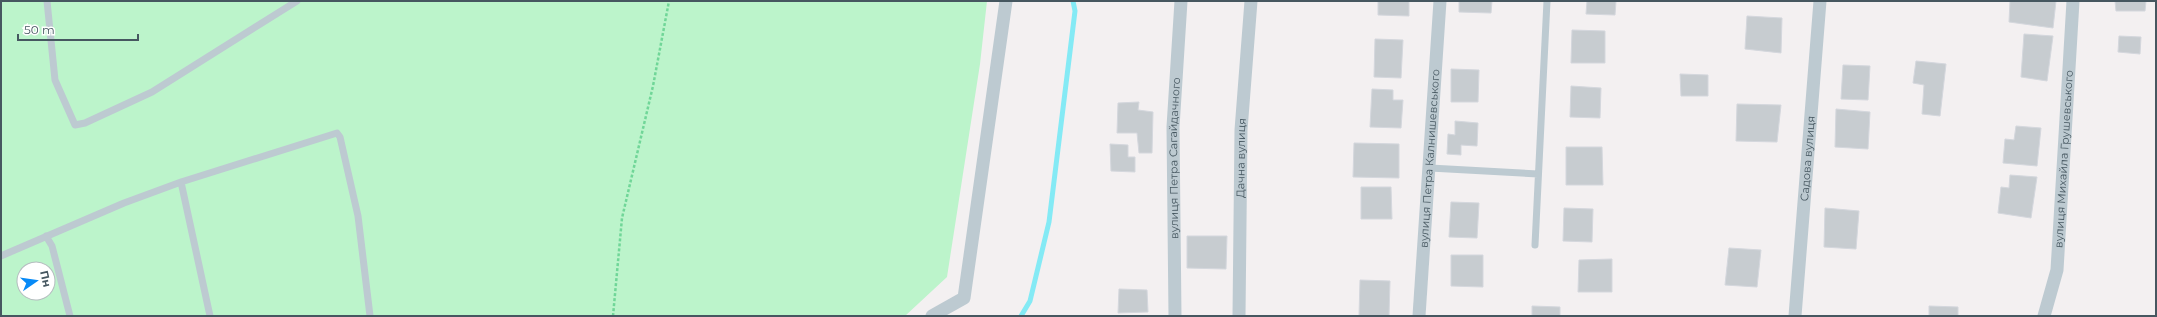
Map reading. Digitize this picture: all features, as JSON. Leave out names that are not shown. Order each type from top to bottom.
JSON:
[{"type":"street","points":[[932,316],[964,298],[1006,1]]},
{"type":"street","name":"вулиця Петра Сагайдачного","points":[[1175,316],[1173,127],[1181,1]]},
{"type":"street","name":"Дачна вулиця","points":[[1239,316],[1241,130],[1251,1]]},
{"type":"street","name":"вулиця Петра Калнишевського","points":[[1419,316],[1440,1]]},
{"type":"street","name":"Садова вулиця","points":[[1795,316],[1820,1]]},
{"type":"street","name":"вулиця Михайла Грушевського","points":[[2044,316],[2057,270],[2073,1]]},
{"type":"lane","points":[[47,1],[55,80],[75,125],[85,123],[152,92],[297,1]]},
{"type":"lane","points":[[1535,245],[1547,1]]},
{"type":"lane","points":[[1,256],[124,203],[181,182],[311,140],[338,134],[358,216],[370,316]]},
{"type":"lane","points":[[1430,168],[1538,174]]},
{"type":"lane","points":[[181,182],[210,316]]},
{"type":"lane","points":[[46,236],[52,246],[70,316]]},
{"type":"path","points":[[613,316],[622,218],[653,86],[669,1]]},
{"type":"green space","points":[[1,1],[987,1],[980,64],[947,277],[905,316],[1,316]]},
{"type":"building","points":[[1378,1],[1409,1],[1409,16],[1378,15]]},
{"type":"building","points":[[1459,1],[1492,1],[1491,13],[1459,12]]},
{"type":"building","points":[[1587,1],[1616,1],[1615,15],[1586,14]]},
{"type":"building","points":[[2010,1],[2056,1],[2053,28],[2009,22]]},
{"type":"building","points":[[2115,1],[2146,1],[2145,11],[2116,11]]},
{"type":"building","points":[[1747,16],[1782,18],[1781,53],[1745,49]]},
{"type":"building","points":[[1572,30],[1605,31],[1605,63],[1571,63]]},
{"type":"building","points":[[2024,34],[2053,36],[2047,81],[2021,77]]},
{"type":"building","points":[[2119,36],[2141,37],[2140,54],[2118,52]]},
{"type":"building","points":[[1375,39],[1403,40],[1401,78],[1374,77]]},
{"type":"building","points":[[1916,61],[1946,64],[1940,116],[1922,114],[1924,85],[1913,83]]},
{"type":"building","points":[[1843,65],[1870,66],[1868,100],[1841,99]]},
{"type":"building","points":[[1451,69],[1479,70],[1478,102],[1451,102]]},
{"type":"building","points":[[1680,74],[1708,75],[1708,96],[1681,96]]},
{"type":"building","points":[[1571,86],[1601,88],[1600,118],[1570,117]]},
{"type":"building","points":[[1372,89],[1393,90],[1393,100],[1403,100],[1401,128],[1370,127]]},
{"type":"building","points":[[1139,102],[1138,110],[1153,112],[1152,153],[1139,153],[1137,133],[1117,133],[1118,103]]},
{"type":"building","points":[[1737,104],[1781,105],[1777,142],[1736,141]]},
{"type":"building","points":[[1836,109],[1870,112],[1868,149],[1835,147]]},
{"type":"building","points":[[1455,121],[1478,123],[1477,146],[1461,145],[1461,155],[1447,154],[1448,134],[1455,135]]},
{"type":"building","points":[[2016,126],[2041,128],[2037,166],[2003,163],[2005,139],[2014,140]]},
{"type":"building","points":[[1354,143],[1399,144],[1399,178],[1353,177]]},
{"type":"building","points":[[1110,144],[1128,145],[1128,157],[1135,157],[1135,172],[1111,171]]},
{"type":"building","points":[[1566,147],[1602,147],[1603,185],[1566,185]]},
{"type":"building","points":[[2010,175],[2037,177],[2031,218],[1998,213],[2001,187],[2009,188]]},
{"type":"building","points":[[1361,187],[1391,187],[1392,219],[1361,219]]},
{"type":"building","points":[[1451,202],[1479,203],[1477,238],[1449,237]]},
{"type":"building","points":[[1564,208],[1593,209],[1592,242],[1563,241]]},
{"type":"building","points":[[1825,208],[1859,211],[1856,249],[1824,247]]},
{"type":"building","points":[[1187,236],[1227,236],[1226,269],[1187,268]]},
{"type":"building","points":[[1729,248],[1761,250],[1757,287],[1725,285]]},
{"type":"building","points":[[1451,255],[1483,255],[1483,287],[1451,286]]},
{"type":"building","points":[[1612,259],[1612,292],[1578,292],[1579,260]]},
{"type":"building","points":[[1360,280],[1390,281],[1389,316],[1359,316]]},
{"type":"building","points":[[1119,289],[1147,290],[1148,312],[1118,313]]},
{"type":"building","points":[[1532,306],[1560,307],[1560,316],[1532,316]]},
{"type":"building","points":[[1929,306],[1958,307],[1958,316],[1929,316]]},
{"type":"waterway","points":[[1021,316],[1030,301],[1049,222],[1075,11],[1073,1]]}]
